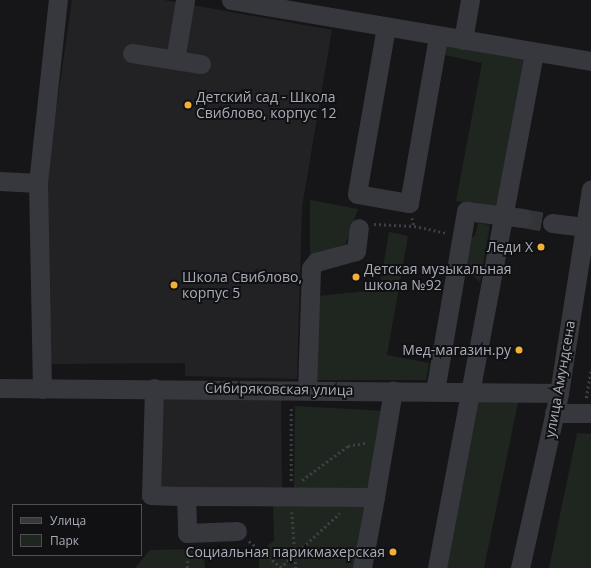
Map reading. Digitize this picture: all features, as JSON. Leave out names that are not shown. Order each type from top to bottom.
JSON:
[{"type":"street","points":[[42,389],[38,183],[58,0]]},
{"type":"street","points":[[174,60],[185,0]]},
{"type":"street","points":[[230,0],[280,4],[386,27],[534,53],[591,61]]},
{"type":"street","points":[[463,40],[470,0]]},
{"type":"street","points":[[386,27],[357,194],[409,203],[438,36]]},
{"type":"street","points":[[132,53],[201,64]]},
{"type":"street","points":[[437,568],[473,392],[534,53]]},
{"type":"street","points":[[0,181],[38,183]]},
{"type":"street","name":"улица Амундсена","points":[[520,568],[558,393],[591,189]]},
{"type":"street","points":[[435,391],[466,211],[523,218]]},
{"type":"street","points":[[552,223],[586,227]]},
{"type":"street","points":[[299,390],[311,268],[316,262],[356,251],[363,225]]},
{"type":"street","name":"Сибиряковская улица","points":[[0,388],[154,388],[558,393]]},
{"type":"street","points":[[154,388],[151,495],[186,496],[291,492],[367,497]]},
{"type":"street","points":[[362,568],[367,497],[384,439],[393,391]]},
{"type":"street","points":[[554,413],[585,406]]},
{"type":"street","points":[[186,496],[188,533],[237,532]]},
{"type":"path","points":[[409,203],[414,226]]},
{"type":"path","points":[[363,225],[414,226],[462,236]]},
{"type":"path","points":[[585,406],[585,400],[590,384],[591,369]]},
{"type":"path","points":[[296,568],[293,556],[291,492],[299,390]]},
{"type":"path","points":[[291,492],[348,446],[384,439]]},
{"type":"path","points":[[237,532],[281,568],[293,556],[367,497]]},
{"type":"path","points":[[187,567],[188,545]]},
{"type":"shaded area","points":[[72,0],[164,0],[332,30],[302,207],[297,379],[185,376],[185,363],[50,364],[46,179]]},
{"type":"shaded area","points":[[281,398],[282,489],[161,490],[160,399]]},
{"type":"green space","points":[[446,43],[527,59],[501,209],[456,201],[482,63],[444,55]]},
{"type":"green space","points":[[310,200],[358,209],[346,244],[310,257]]},
{"type":"green space","points":[[478,223],[490,225],[480,282],[463,266],[468,241],[475,235]]},
{"type":"green space","points":[[389,232],[408,236],[387,355],[429,363],[426,380],[315,380],[318,296],[379,290]]},
{"type":"green space","points":[[476,398],[519,398],[484,568],[442,568]]},
{"type":"green space","points":[[295,406],[385,411],[371,492],[294,491]]},
{"type":"green space","points":[[577,433],[591,434],[591,568],[549,568]]},
{"type":"green space","points":[[273,501],[369,504],[356,568],[259,568],[259,555],[274,540]]},
{"type":"green space","points":[[203,549],[205,568],[135,568],[150,550]]},
{"type":"tunnel","points":[[523,218],[552,223]]},
{"type":"place","name":"Детский сад - Школа Свиблово, корпус 12","points":[[188,105]]},
{"type":"place","name":"Леди Х","points":[[541,247]]},
{"type":"place","name":"Детская музыкальная школа №92","points":[[356,277]]},
{"type":"place","name":"Школа Свиблово, корпус 5","points":[[174,285]]},
{"type":"place","name":"Мед-магазин.ру","points":[[519,350]]},
{"type":"place","name":"Социальная парикмахерская","points":[[393,552]]}]
